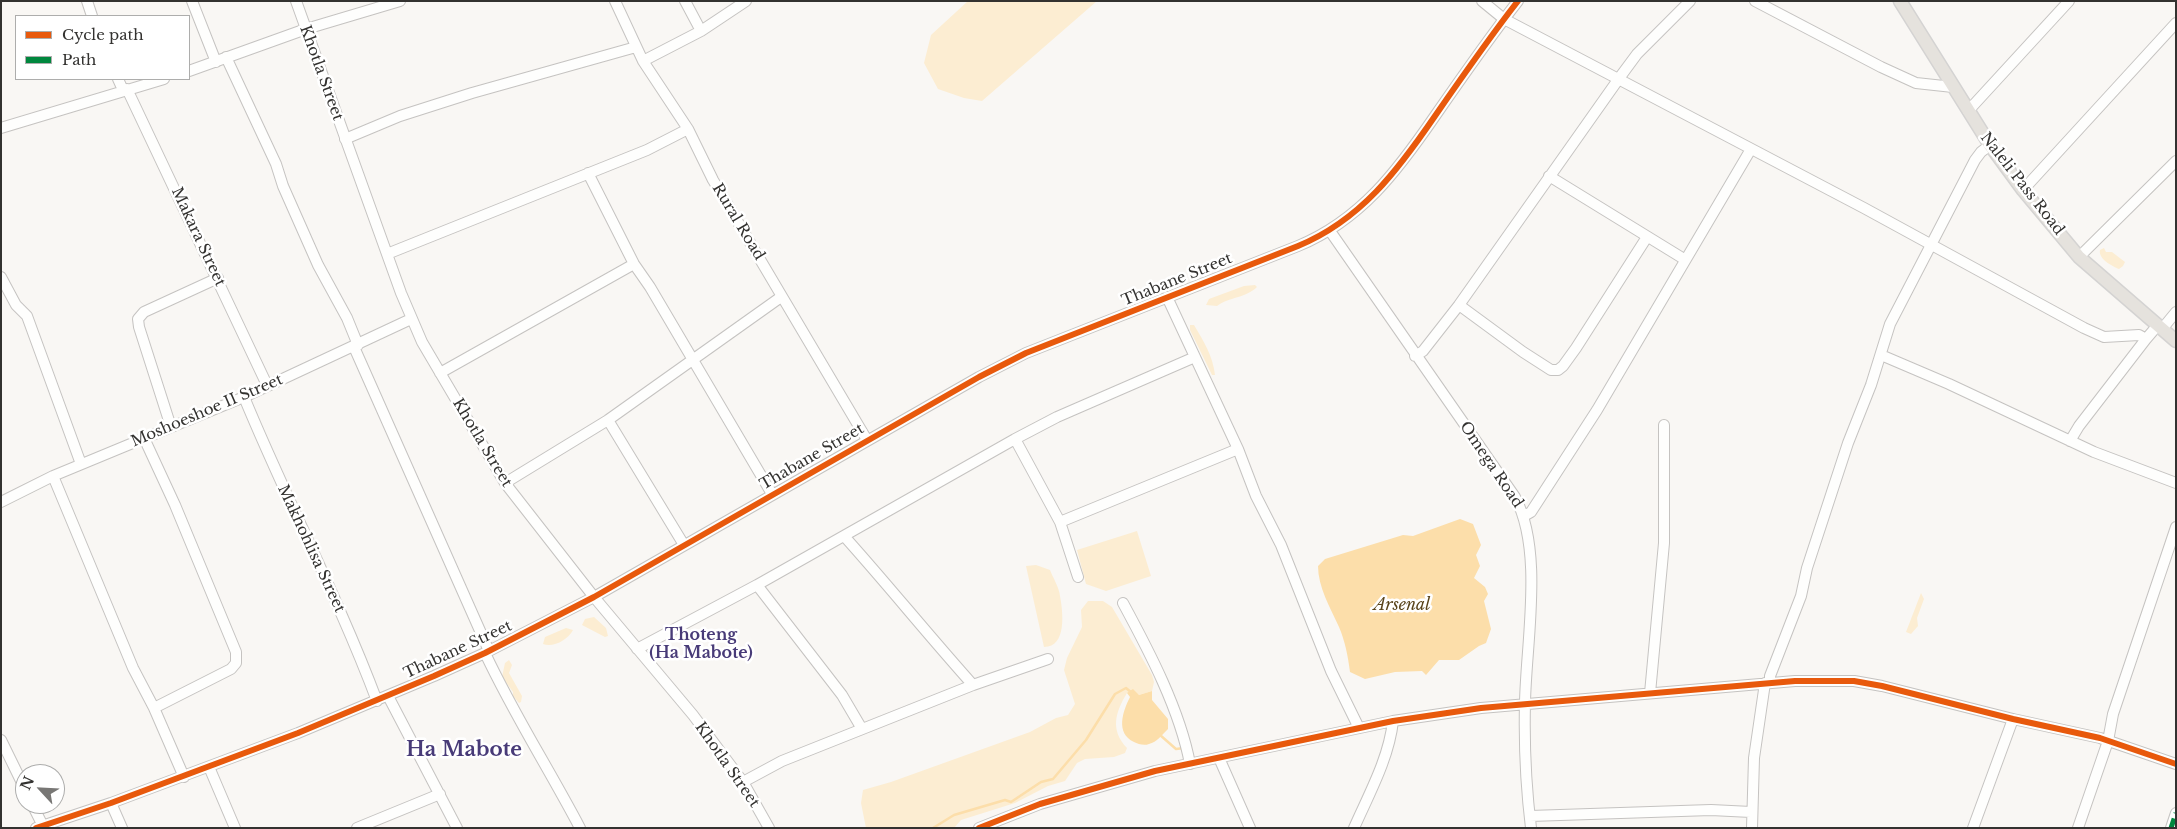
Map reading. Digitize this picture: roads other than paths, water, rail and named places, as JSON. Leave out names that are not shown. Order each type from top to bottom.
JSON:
[{"type":"main road","name":"Naleli Pass Road","points":[[1900,1],[1990,146],[2024,190],[2079,257],[2176,341]]},
{"type":"street","points":[[87,1],[92,15]]},
{"type":"street","points":[[192,1],[216,62]]},
{"type":"street","name":"Khotla Street","points":[[296,1],[411,319],[440,373],[505,483],[594,598],[692,715],[742,782],[769,828]]},
{"type":"street","points":[[190,71],[306,29],[400,1]]},
{"type":"street","name":"Rural Road","points":[[615,1],[643,61],[688,129],[713,180],[867,440]]},
{"type":"street","points":[[685,1],[701,31]]},
{"type":"street","points":[[643,61],[701,31],[746,1]]},
{"type":"street","points":[[1482,1],[1504,18],[1620,78],[2084,328],[2104,337],[2139,335],[2146,339]]},
{"type":"street","name":"Thabane Street","points":[[39,827],[111,804],[184,777],[378,701],[487,652],[594,598],[867,440],[979,377],[1026,353],[1330,231],[1373,197],[1398,169],[1504,18],[1518,1]]},
{"type":"street","points":[[1415,356],[1422,351],[1458,305],[1638,54],[1690,1]]},
{"type":"street","points":[[1755,1],[1881,67],[1916,83],[1953,87]]},
{"type":"street","points":[[1968,111],[2069,1]]},
{"type":"street","points":[[2024,190],[2176,24]]},
{"type":"street","points":[[345,139],[400,116],[472,93],[636,47]]},
{"type":"street","points":[[226,57],[276,164],[283,186],[318,265],[347,318],[356,346],[505,696],[530,735],[580,828]]},
{"type":"street","name":"Makara Street","points":[[119,80],[218,278],[267,385]]},
{"type":"street","points":[[1,128],[160,80]]},
{"type":"street","points":[[387,254],[647,150],[688,129]]},
{"type":"street","points":[[1752,828],[1754,758],[1767,683],[1801,596],[1807,568],[1848,443],[1881,355],[1890,324],[1975,160],[1981,152],[1990,146]]},
{"type":"street","points":[[1524,516],[1531,512],[1592,417],[1751,149]]},
{"type":"street","points":[[2079,257],[2176,161]]},
{"type":"street","points":[[588,173],[634,264],[650,287],[772,494]]},
{"type":"street","points":[[1549,176],[1684,259]]},
{"type":"street","name":"Omega Road","points":[[1330,231],[1415,356],[1515,496],[1524,516],[1530,560],[1525,704],[1531,828]]},
{"type":"street","points":[[1458,305],[1522,352],[1551,370],[1558,370],[1576,348],[1647,237]]},
{"type":"street","points":[[440,373],[634,264]]},
{"type":"street","points":[[1,277],[16,305],[27,316],[81,464]]},
{"type":"street","points":[[171,427],[138,319],[144,312],[218,278]]},
{"type":"street","points":[[505,483],[608,420],[782,297]]},
{"type":"street","points":[[1166,297],[1238,449],[1256,496],[1281,545],[1330,671],[1360,728]]},
{"type":"street","points":[[2070,441],[2079,426],[2146,339],[2176,312]]},
{"type":"street","name":"Moshoeshoe II Street","points":[[1,502],[53,476],[244,397],[411,319]]},
{"type":"street","points":[[1881,355],[1950,384],[2070,441],[2176,483]]},
{"type":"street","points":[[637,649],[756,585],[1057,417],[1195,357]]},
{"type":"street","name":"Makhohlisa Street","points":[[244,397],[270,459],[358,650],[378,701]]},
{"type":"street","points":[[608,420],[684,545]]},
{"type":"street","points":[[1650,693],[1664,543],[1664,425]]},
{"type":"street","points":[[144,438],[175,505],[236,652],[236,663],[231,669],[154,708]]},
{"type":"street","points":[[1015,439],[1060,522],[1078,577]]},
{"type":"street","points":[[1060,522],[1238,449]]},
{"type":"street","points":[[53,476],[133,668],[154,708],[184,777]]},
{"type":"street","points":[[2078,828],[2108,741],[2113,714],[2176,527]]},
{"type":"street","points":[[844,536],[974,685]]},
{"type":"street","points":[[756,585],[842,695],[862,729]]},
{"type":"street","points":[[1123,603],[1165,690],[1187,748],[1190,764]]},
{"type":"street","points":[[742,782],[782,761],[974,685],[1048,659]]},
{"type":"street","points":[[979,828],[1040,804],[1155,771],[1392,721],[1481,708],[1767,683],[1854,681],[1910,692],[2108,741],[2176,764]]},
{"type":"street","points":[[388,696],[457,828]]},
{"type":"street","points":[[1973,828],[2013,719]]},
{"type":"street","points":[[1354,828],[1391,740],[1392,721]]},
{"type":"street","points":[[1,740],[15,769]]},
{"type":"street","points":[[1219,758],[1250,828]]},
{"type":"street","points":[[209,767],[235,828]]},
{"type":"street","points":[[357,828],[440,794]]},
{"type":"street","points":[[111,804],[122,828]]},
{"type":"street","points":[[1530,816],[1710,810],[1751,812]]},
{"type":"street","points":[[2170,828],[2176,813]]},
{"type":"street","points":[[35,814],[39,827]]},
{"type":"water","name":"Arsenal","points":[[1460,519],[1473,524],[1481,545],[1476,555],[1480,566],[1474,578],[1485,587],[1488,594],[1484,601],[1491,629],[1486,643],[1459,660],[1439,660],[1426,675],[1422,671],[1395,672],[1365,679],[1350,672],[1343,638],[1322,589],[1318,566],[1325,559],[1403,535],[1413,536]]},
{"type":"water","points":[[1133,689],[1139,695],[1152,691],[1152,700],[1168,719],[1168,729],[1157,740],[1147,745],[1134,742],[1124,733],[1123,715],[1130,697],[1127,693]]},
{"type":"waterway","points":[[933,828],[954,815],[1005,800],[1011,802],[1041,782],[1053,779],[1086,740],[1115,694],[1126,688],[1132,693]]},
{"type":"waterway","points":[[1160,735],[1176,749],[1184,748]]},
{"type":"district","name":"Thoteng (Ha Mabote)","points":[[701,644]]},
{"type":"district","name":"Ha Mabote","points":[[464,750]]}]
